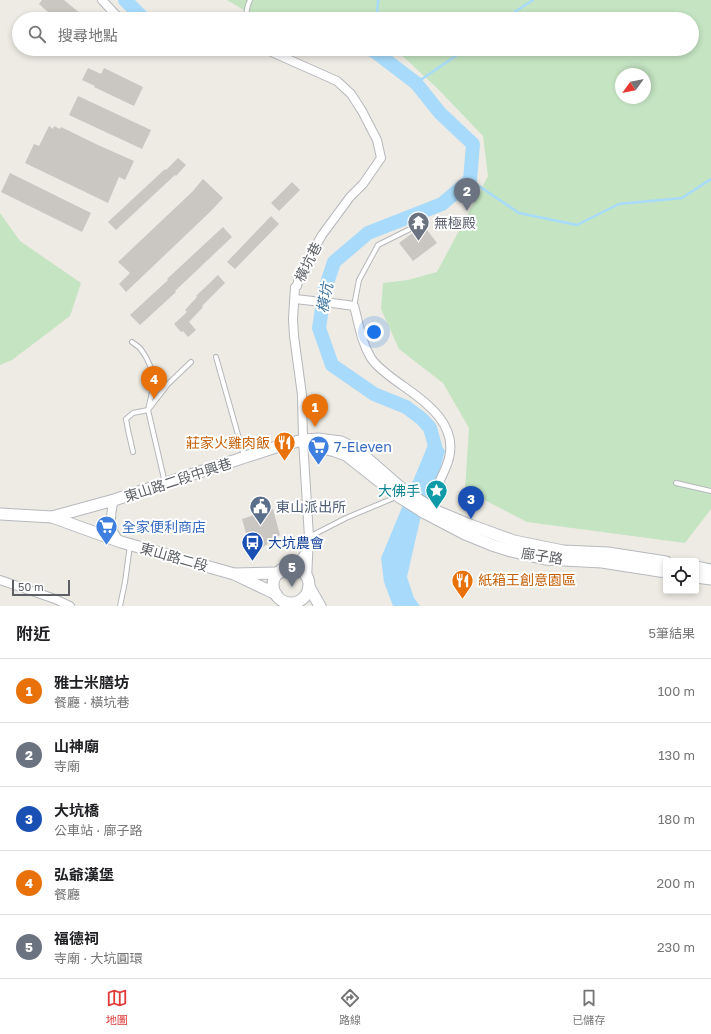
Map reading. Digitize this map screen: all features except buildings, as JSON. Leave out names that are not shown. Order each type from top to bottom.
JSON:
[{"type":"main road","name":"東山路二段中興巷","points":[[52,517],[114,500],[279,446],[303,440]]},
{"type":"main road","points":[[303,440],[318,447],[346,455],[400,494],[427,511]]},
{"type":"main road","name":"廍子路","points":[[427,511],[436,511],[514,541],[563,551],[608,554],[663,562]]},
{"type":"main road","name":"廍子路","points":[[427,511],[465,534],[511,551],[545,559],[602,562],[663,572]]},
{"type":"main road","name":"東山路二段","points":[[0,514],[52,517],[126,543],[234,574],[276,594]]},
{"type":"main road","points":[[308,583],[307,592],[302,604],[283,602],[276,594],[273,583],[275,577],[283,569],[294,568],[300,570],[304,574],[320,606]]},
{"type":"main road","points":[[699,568],[711,570]]},
{"type":"main road","points":[[234,574],[279,573]]},
{"type":"main road","points":[[699,577],[711,579]]},
{"type":"street","points":[[102,0],[113,12]]},
{"type":"street","name":"橫坑巷","points":[[281,56],[337,81],[352,94],[377,140],[381,158],[322,235],[300,274],[296,287],[293,320],[302,396],[309,537],[308,583]]},
{"type":"street","points":[[295,299],[354,306],[362,342],[371,360],[437,413],[450,435],[451,448],[449,459],[427,511]]},
{"type":"street","points":[[114,500],[111,526],[114,534],[126,543]]},
{"type":"street","points":[[294,568],[305,553],[309,537]]},
{"type":"street","points":[[0,580],[55,599],[70,606]]},
{"type":"lane","points":[[246,12],[250,0]]},
{"type":"lane","points":[[354,306],[359,280],[378,245],[424,222]]},
{"type":"lane","points":[[132,342],[140,348],[151,368],[153,388],[148,410],[165,483]]},
{"type":"lane","points":[[216,357],[245,458]]},
{"type":"lane","points":[[133,452],[126,418],[133,413],[148,410],[168,384],[191,362]]},
{"type":"lane","points":[[676,483],[711,491]]},
{"type":"lane","points":[[309,537],[346,518],[400,494]]},
{"type":"lane","points":[[120,606],[125,582],[126,543]]},
{"type":"green space","points":[[227,0],[711,0],[711,509],[685,543],[527,522],[465,490],[469,428],[443,383],[399,349],[381,309],[383,283],[408,280],[437,272],[488,176],[483,136],[438,89],[403,56],[699,56],[699,12],[247,12]]},
{"type":"green space","points":[[0,213],[20,241],[81,283],[70,316],[12,360],[0,365]]},
{"type":"water","points":[[430,428],[445,451],[439,473],[420,520],[407,577],[414,598],[420,606],[393,606],[384,582],[381,558],[430,440]]},
{"type":"waterway","name":"橫坑","points":[[125,0],[137,12]]},
{"type":"waterway","points":[[377,12],[379,0]]},
{"type":"waterway","points":[[515,12],[533,0]]},
{"type":"waterway","name":"橫坑","points":[[381,56],[416,83],[440,113],[473,144],[470,180],[442,204],[368,233],[334,262],[325,289],[319,328],[332,365],[374,394],[406,407],[422,419],[430,428],[435,446]]},
{"type":"waterway","points":[[416,83],[456,56]]},
{"type":"waterway","points":[[470,180],[519,213],[577,225],[619,204],[682,198],[711,179]]},
{"type":"place","name":"山神廟","points":[[467,211]]},
{"type":"place","name":"無極殿","points":[[418,242]]},
{"type":"place","name":"弘爺漢堡","points":[[154,399]]},
{"type":"place","name":"雅士米膳坊","points":[[315,427]]},
{"type":"place","name":"莊家火雞肉飯","points":[[285,462]]},
{"type":"place","name":"7-Eleven","points":[[318,466]]},
{"type":"place","name":"大佛手","points":[[436,510]]},
{"type":"place","name":"大坑橋","points":[[471,519]]},
{"type":"place","name":"東山派出所","points":[[261,526]]},
{"type":"place","name":"全家便利商店","points":[[106,546]]},
{"type":"place","name":"大坑農會","points":[[253,562]]},
{"type":"place","name":"福德祠","points":[[292,587]]},
{"type":"place","name":"紙箱王創意園區","points":[[462,600]]}]
